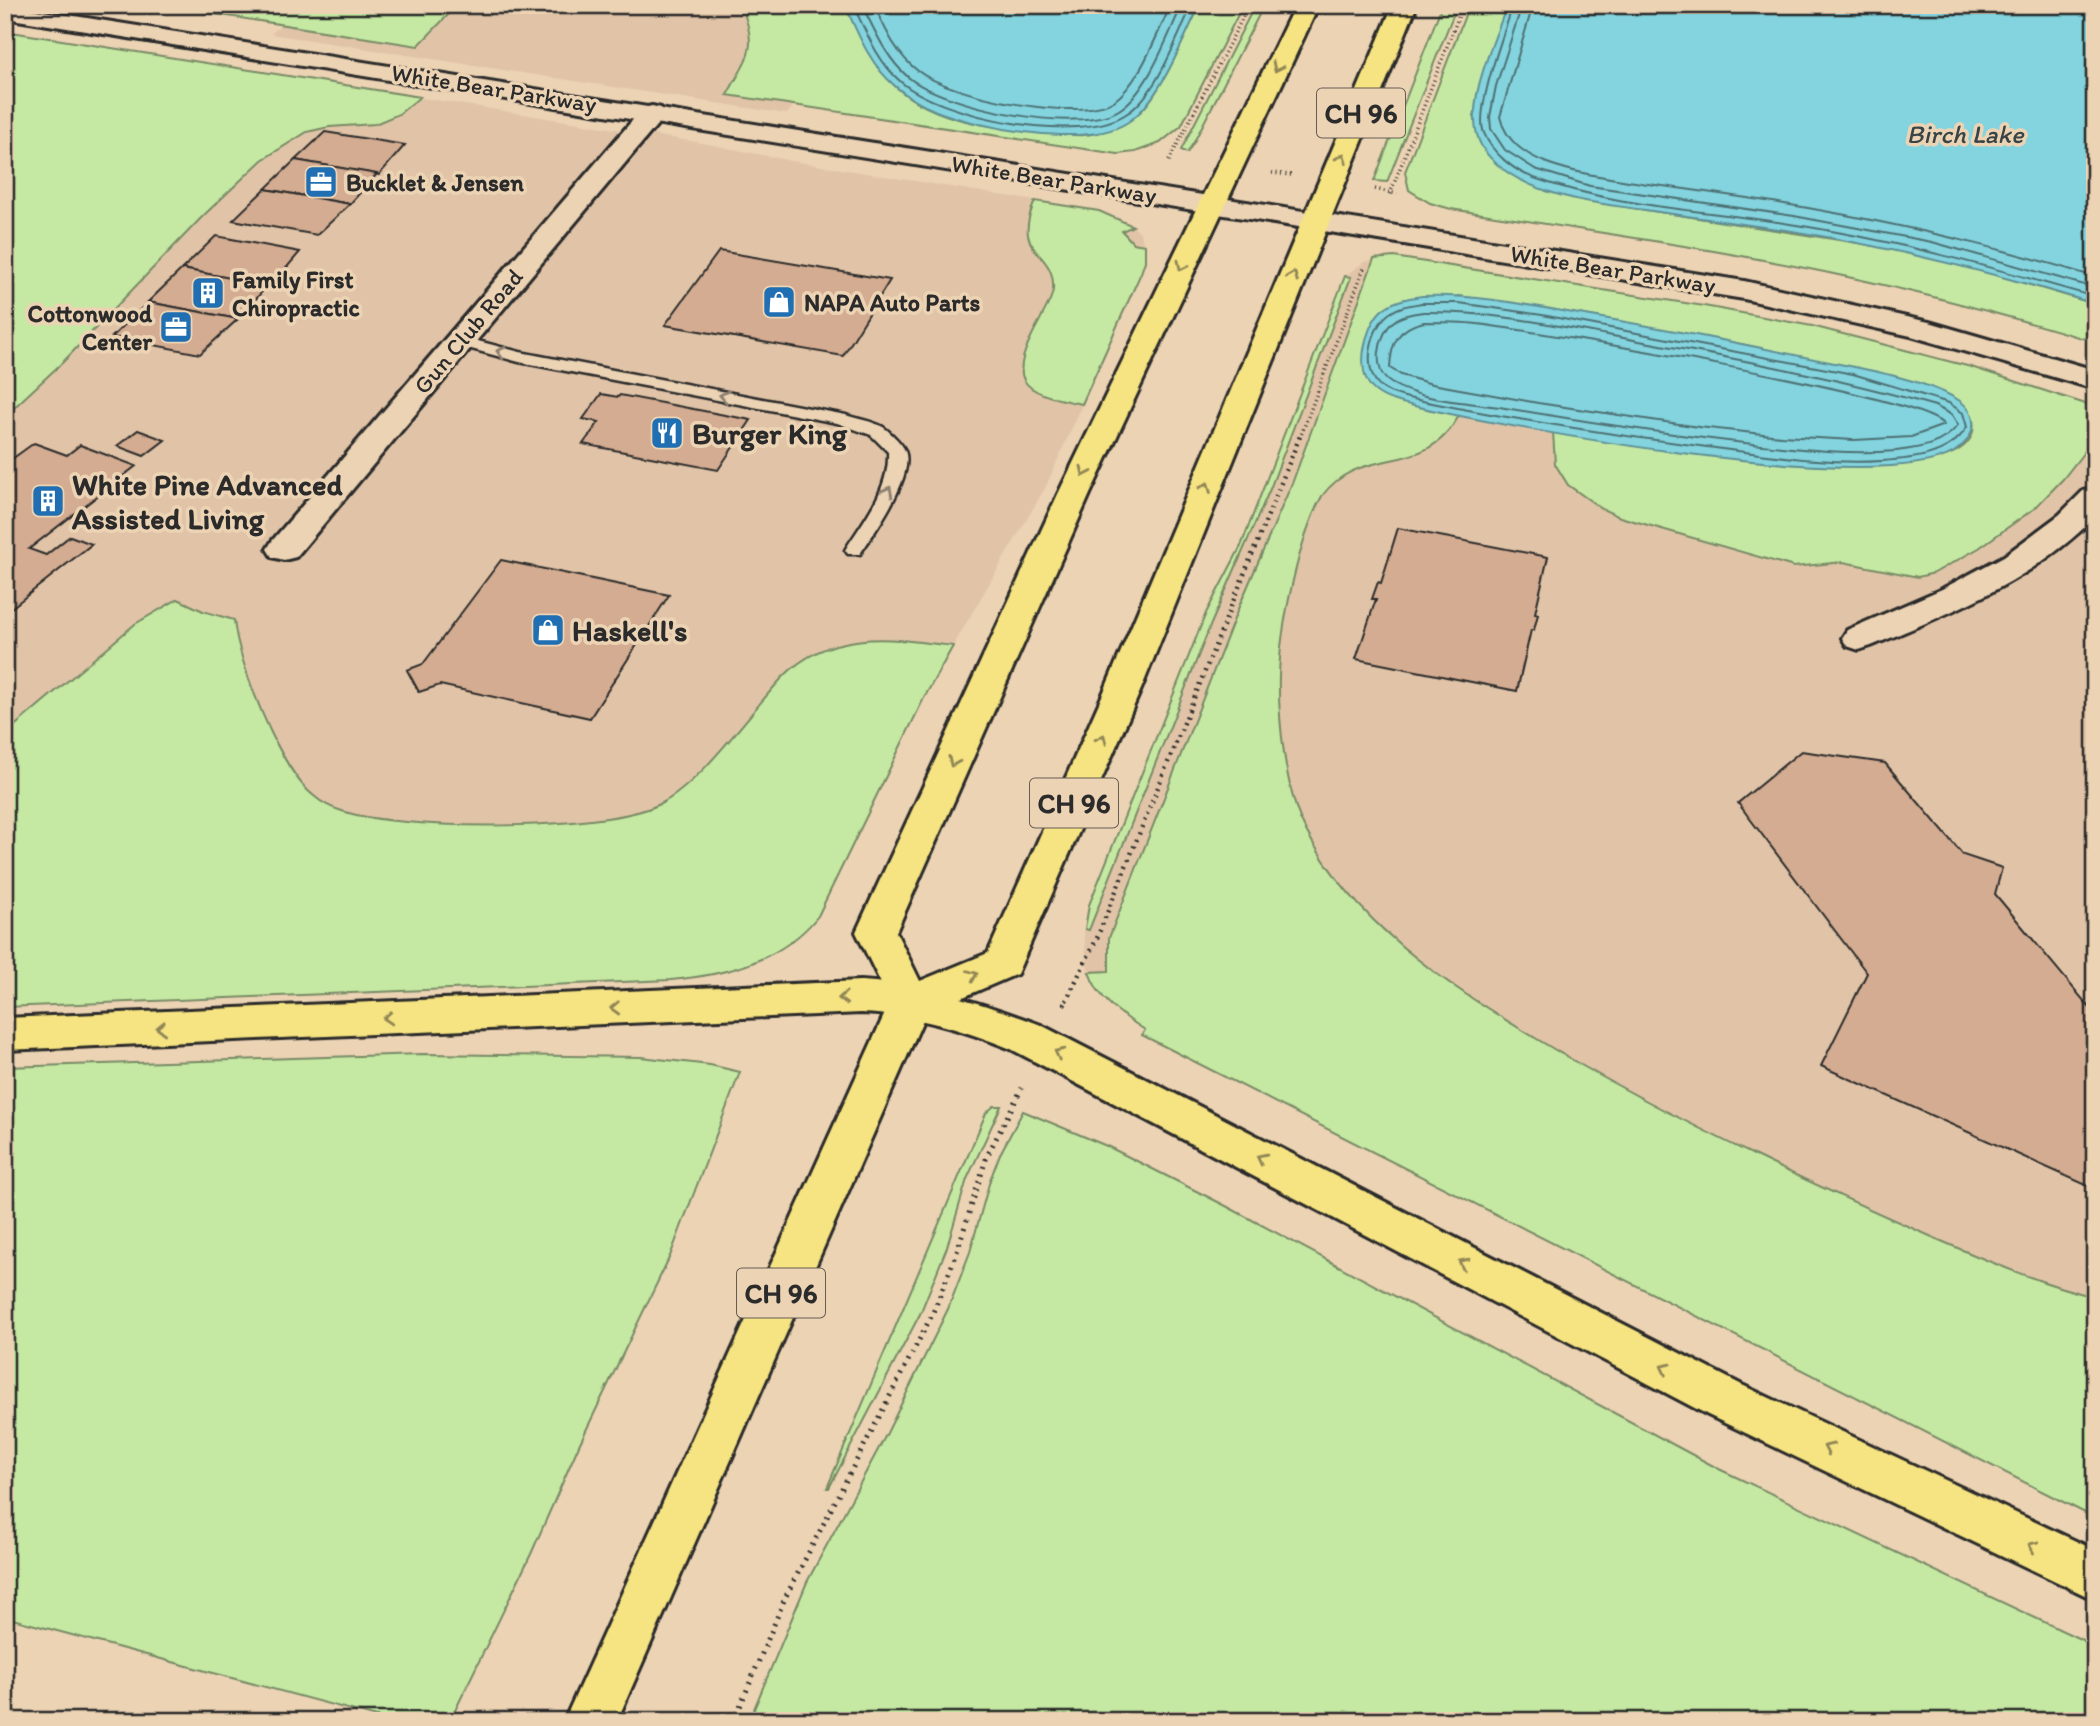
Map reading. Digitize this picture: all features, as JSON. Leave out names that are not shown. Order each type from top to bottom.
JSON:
[{"type":"main road","points":[[911,1002],[876,932],[1068,506],[1307,5]]},
{"type":"main road","name":"CH 96","points":[[590,1721],[911,1002],[1003,962],[1124,687],[1405,5]]},
{"type":"main road","points":[[5,1034],[852,998],[911,1002],[979,1019],[1044,1046],[1726,1400],[2095,1576]]},
{"type":"street","name":"White Bear Parkway","points":[[5,11],[1806,302],[1930,331],[2095,380]]},
{"type":"street","name":"Gun Club Road","points":[[284,549],[652,114]]},
{"type":"street","points":[[1859,638],[1939,604],[2006,568],[2070,522],[2095,498]]},
{"type":"lane","points":[[459,341],[520,357],[825,415],[877,431],[897,451],[897,469],[890,488],[854,550]]},
{"type":"path","points":[[1171,158],[1249,5]]},
{"type":"path","points":[[734,1721],[776,1618],[918,1344],[955,1258],[987,1156],[1097,939],[1227,609],[1282,484],[1463,5]]},
{"type":"shaded area","points":[[303,5],[870,5],[787,114],[271,34]]},
{"type":"shaded area","points":[[5,31],[703,143],[792,161],[1091,210],[1119,218],[1139,231],[1146,250],[1144,267],[1045,488],[936,675],[823,908],[5,933]]},
{"type":"shaded area","points":[[1394,257],[1812,326],[1971,367],[2095,406],[2095,1387],[1131,1021],[1107,1002],[1092,980],[1087,964],[1084,934],[1087,910],[1206,613],[1241,546],[1346,275],[1364,262]]},
{"type":"green space","points":[[158,5],[447,5],[449,14],[418,46]]},
{"type":"green space","points":[[741,5],[845,5],[879,68],[911,99],[949,117],[971,122],[1014,129],[1088,135],[1124,121],[1140,112],[1148,103],[1165,77],[1200,5],[1243,5],[1181,126],[1160,143],[1135,152],[1118,154],[727,95],[749,52],[749,33]]},
{"type":"green space","points":[[1255,5],[1264,5],[1187,153],[1181,150]]},
{"type":"green space","points":[[1442,5],[1457,5],[1387,182],[1374,181]]},
{"type":"green space","points":[[1469,5],[1507,5],[1481,82],[1474,117],[1546,191],[1588,201],[1871,245],[1959,264],[2095,304],[2095,342],[1970,306],[1843,276],[1696,248],[1451,209],[1430,203],[1409,190],[1405,172]]},
{"type":"green space","points":[[5,31],[420,97],[399,114],[375,124],[329,127],[307,132],[262,160],[203,216],[63,362],[5,416]]},
{"type":"green space","points":[[1035,201],[1099,211],[1133,226],[1122,231],[1133,243],[1145,245],[1145,261],[1141,273],[1082,404],[1032,388],[1024,380],[1021,370],[1029,341],[1050,302],[1053,290],[1048,266],[1030,243],[1029,219]]},
{"type":"green space","points":[[1394,257],[1704,306],[1812,326],[1971,367],[2095,407],[2095,438],[2063,479],[2035,508],[1979,548],[1934,573],[1918,577],[1843,562],[1794,567],[1620,517],[1602,509],[1568,485],[1555,464],[1553,432],[1713,456],[1791,464],[1864,466],[1926,461],[1964,445],[1972,416],[1952,397],[1891,377],[1746,345],[1590,316],[1459,296],[1383,309],[1373,324],[1367,341],[1365,376],[1427,409],[1459,415],[1445,435],[1429,447],[1412,455],[1356,470],[1338,480],[1322,496],[1306,535],[1292,584],[1279,676],[1287,774],[1304,827],[1348,893],[1403,947],[1433,971],[1560,1053],[1734,1146],[1977,1256],[2035,1279],[2095,1297],[2095,1518],[1142,1035],[1145,1030],[1112,1006],[1098,991],[1089,972],[1109,971],[1109,938],[1238,609],[1293,481],[1374,259]]},
{"type":"green space","points":[[1345,276],[1351,277],[1270,489],[1211,624],[1089,930],[1085,929],[1089,905],[1206,613],[1241,546]]},
{"type":"green space","points":[[178,599],[203,611],[234,620],[243,662],[263,714],[288,764],[314,796],[342,811],[370,818],[455,825],[553,824],[635,812],[662,803],[678,793],[710,763],[783,677],[801,661],[821,650],[862,640],[884,639],[953,646],[924,698],[818,916],[788,944],[752,963],[712,974],[671,980],[5,1007],[5,734],[135,624]]},
{"type":"green space","points":[[423,1054],[641,1057],[710,1065],[740,1072],[670,1256],[450,1721],[392,1721],[5,1617],[5,1067]]},
{"type":"green space","points":[[994,1106],[1001,1106],[967,1179],[947,1247],[920,1314],[827,1488],[986,1113]]},
{"type":"green space","points":[[1023,1111],[1109,1147],[1226,1206],[1719,1469],[2095,1646],[2095,1721],[749,1721],[807,1582],[887,1433],[948,1309],[970,1252],[990,1180],[1000,1154]]},
{"type":"water","points":[[845,5],[1200,5],[1170,68],[1140,112],[1128,122],[1110,130],[1061,135],[979,124],[936,111],[914,100],[878,69]]},
{"type":"water","name":"Birch Lake","points":[[1507,5],[2095,5],[2095,304],[1907,253],[1792,231],[1583,201],[1529,184],[1495,162],[1482,147],[1476,132],[1475,114],[1481,76]]},
{"type":"water","points":[[1422,296],[1479,298],[1535,306],[1694,334],[1890,375],[1929,386],[1960,401],[1971,414],[1973,428],[1966,441],[1954,452],[1913,464],[1850,467],[1774,463],[1604,442],[1410,405],[1375,391],[1365,374],[1364,351],[1370,328],[1381,311],[1400,300]]},
{"type":"building","points":[[325,132],[405,145],[379,175],[295,160]]},
{"type":"building","name":"Bucklet & Jensen","points":[[295,160],[377,174],[350,204],[265,189]]},
{"type":"building","points":[[265,189],[350,204],[317,235],[233,220]]},
{"type":"building","points":[[216,236],[300,252],[271,286],[182,269]]},
{"type":"building","name":"NAPA Auto Parts","points":[[719,251],[890,280],[843,356],[665,325]]},
{"type":"building","name":"Family First Chiropractic","points":[[182,269],[268,285],[238,319],[148,302]]},
{"type":"building","name":"Cottonwood Center","points":[[148,302],[238,319],[200,354],[112,337]]},
{"type":"building","name":"Burger King","points":[[601,394],[618,397],[620,395],[751,420],[718,470],[583,444],[599,422],[583,419]]},
{"type":"building","points":[[138,430],[165,440],[144,456],[117,446]]},
{"type":"building","name":"White Pine Advanced Assisted Living","points":[[34,443],[67,455],[80,445],[136,466],[29,549],[46,555],[70,536],[92,544],[5,613],[5,464]]},
{"type":"building","points":[[1398,528],[1548,557],[1535,613],[1538,614],[1534,630],[1531,630],[1517,691],[1356,659],[1376,599],[1372,599],[1378,582],[1381,583]]},
{"type":"building","name":"Haskell's","points":[[501,560],[669,595],[590,718],[440,685],[419,692],[407,670],[423,664]]},
{"type":"building","points":[[1801,751],[1885,763],[1963,855],[2002,868],[1995,894],[2095,1014],[2095,1189],[1821,1066],[1867,973],[1738,803]]},
{"type":"place","name":"Bucklet & Jensen","points":[[321,182]]},
{"type":"place","name":"Family First Chiropractic","points":[[208,293]]},
{"type":"place","name":"NAPA Auto Parts","points":[[779,302]]},
{"type":"place","name":"Cottonwood Center","points":[[176,327]]},
{"type":"place","name":"Burger King","points":[[667,433]]},
{"type":"place","name":"White Pine Advanced Assisted Living","points":[[48,501]]},
{"type":"place","name":"Haskell's","points":[[548,630]]}]
